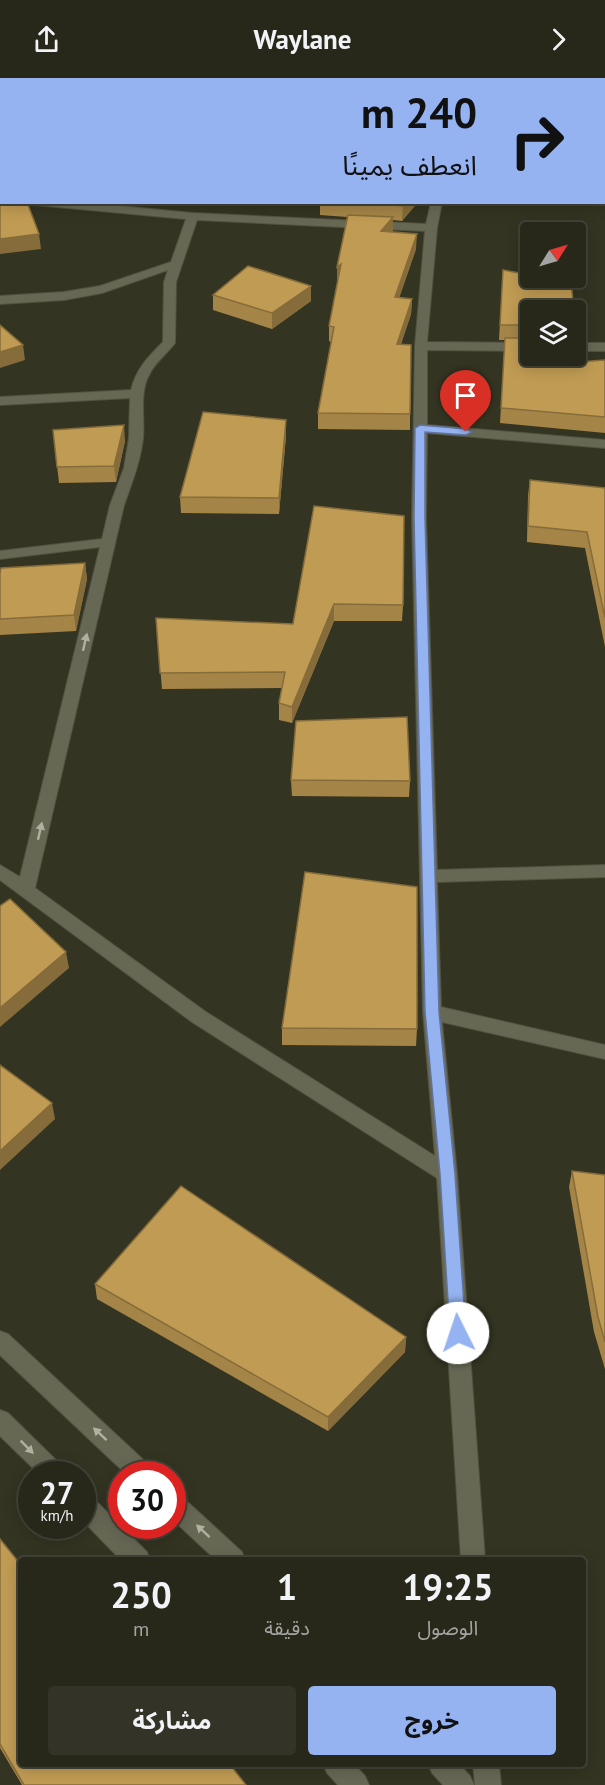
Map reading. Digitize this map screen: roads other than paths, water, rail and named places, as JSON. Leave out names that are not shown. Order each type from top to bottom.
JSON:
[{"type":"street","points":[[31,204],[193,216],[431,228]]},
{"type":"street","points":[[437,204],[431,228],[421,346],[420,428],[420,518],[432,1012],[447,1174],[473,1557]]},
{"type":"street","points":[[26,888],[117,505],[131,468],[136,438],[137,394],[141,377],[148,365],[169,342],[170,282],[193,216]]},
{"type":"street","points":[[0,300],[89,292],[117,285],[176,264]]},
{"type":"street","points":[[421,346],[520,347]]},
{"type":"street","points":[[586,347],[605,348]]},
{"type":"street","points":[[0,401],[137,394]]},
{"type":"street","points":[[420,428],[605,444]]},
{"type":"street","points":[[0,555],[109,542]]},
{"type":"street","points":[[0,871],[199,1017],[447,1174]]},
{"type":"street","points":[[429,876],[605,871]]},
{"type":"street","points":[[432,1012],[605,1052]]},
{"type":"street","points":[[0,1341],[128,1461]]},
{"type":"street","points":[[0,1420],[41,1461]]},
{"type":"street","points":[[186,1516],[230,1557]]},
{"type":"street","points":[[96,1517],[135,1557]]},
{"type":"street","points":[[339,1767],[356,1785]]},
{"type":"street","points":[[444,1767],[461,1785]]},
{"type":"street","points":[[486,1767],[488,1785]]}]
